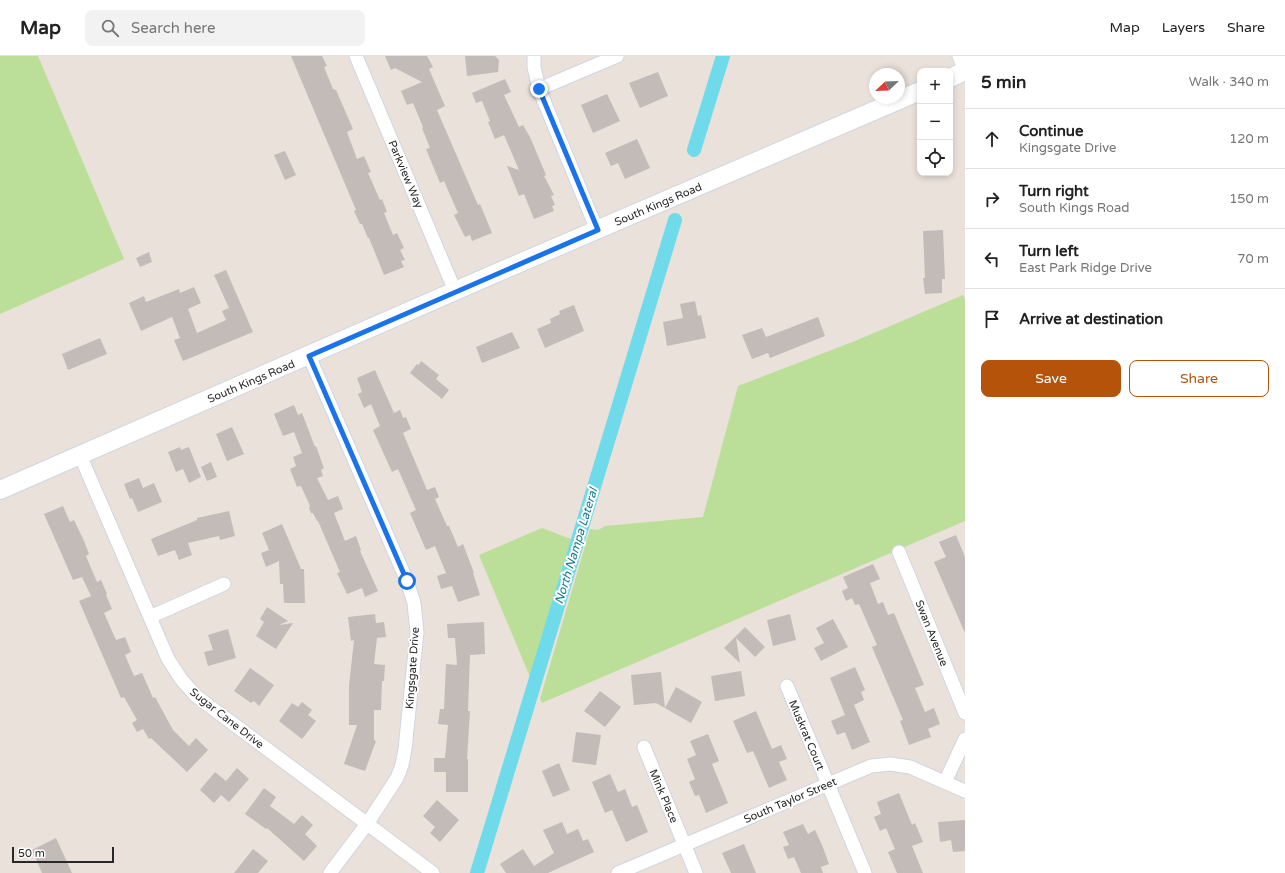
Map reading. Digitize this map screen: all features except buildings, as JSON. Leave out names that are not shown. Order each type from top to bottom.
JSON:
[{"type":"main road","points":[[953,77],[965,71]]},
{"type":"main road","name":"South Kings Road","points":[[0,490],[455,291],[917,92]]},
{"type":"street","name":"Parkview Way","points":[[356,56],[455,291]]},
{"type":"street","points":[[534,56],[534,66],[539,89],[598,230]]},
{"type":"street","points":[[539,89],[617,56]]},
{"type":"street","points":[[959,56],[965,71]]},
{"type":"street","name":"Kingsgate Drive","points":[[309,356],[397,559],[414,603],[416,632],[405,749],[402,765],[397,778],[367,824],[330,873]]},
{"type":"street","name":"Sugar Cane Drive","points":[[80,455],[168,659],[181,679],[196,696],[433,873]]},
{"type":"street","name":"Swan Avenue","points":[[899,552],[965,713]]},
{"type":"street","points":[[150,616],[224,584]]},
{"type":"street","name":"Muskrat Court","points":[[786,686],[864,873]]},
{"type":"street","points":[[945,782],[965,739]]},
{"type":"street","name":"Mink Place","points":[[644,747],[696,873]]},
{"type":"street","name":"South Taylor Street","points":[[618,873],[871,766],[890,764],[910,767],[965,791]]},
{"type":"green space","points":[[0,56],[38,56],[124,259],[0,314]]},
{"type":"green space","points":[[963,295],[965,300],[965,521],[542,703],[540,699],[590,529],[598,530],[605,526],[703,517],[738,386],[855,341]]},
{"type":"green space","points":[[542,528],[571,539],[530,677],[479,555]]},
{"type":"waterway","name":"North Nampa Lateral","points":[[694,150],[723,56]]},
{"type":"waterway","name":"North Nampa Lateral","points":[[477,873],[675,220]]},
{"type":"route","points":[[407,581],[309,356],[494,274],[598,230],[539,89]]}]
